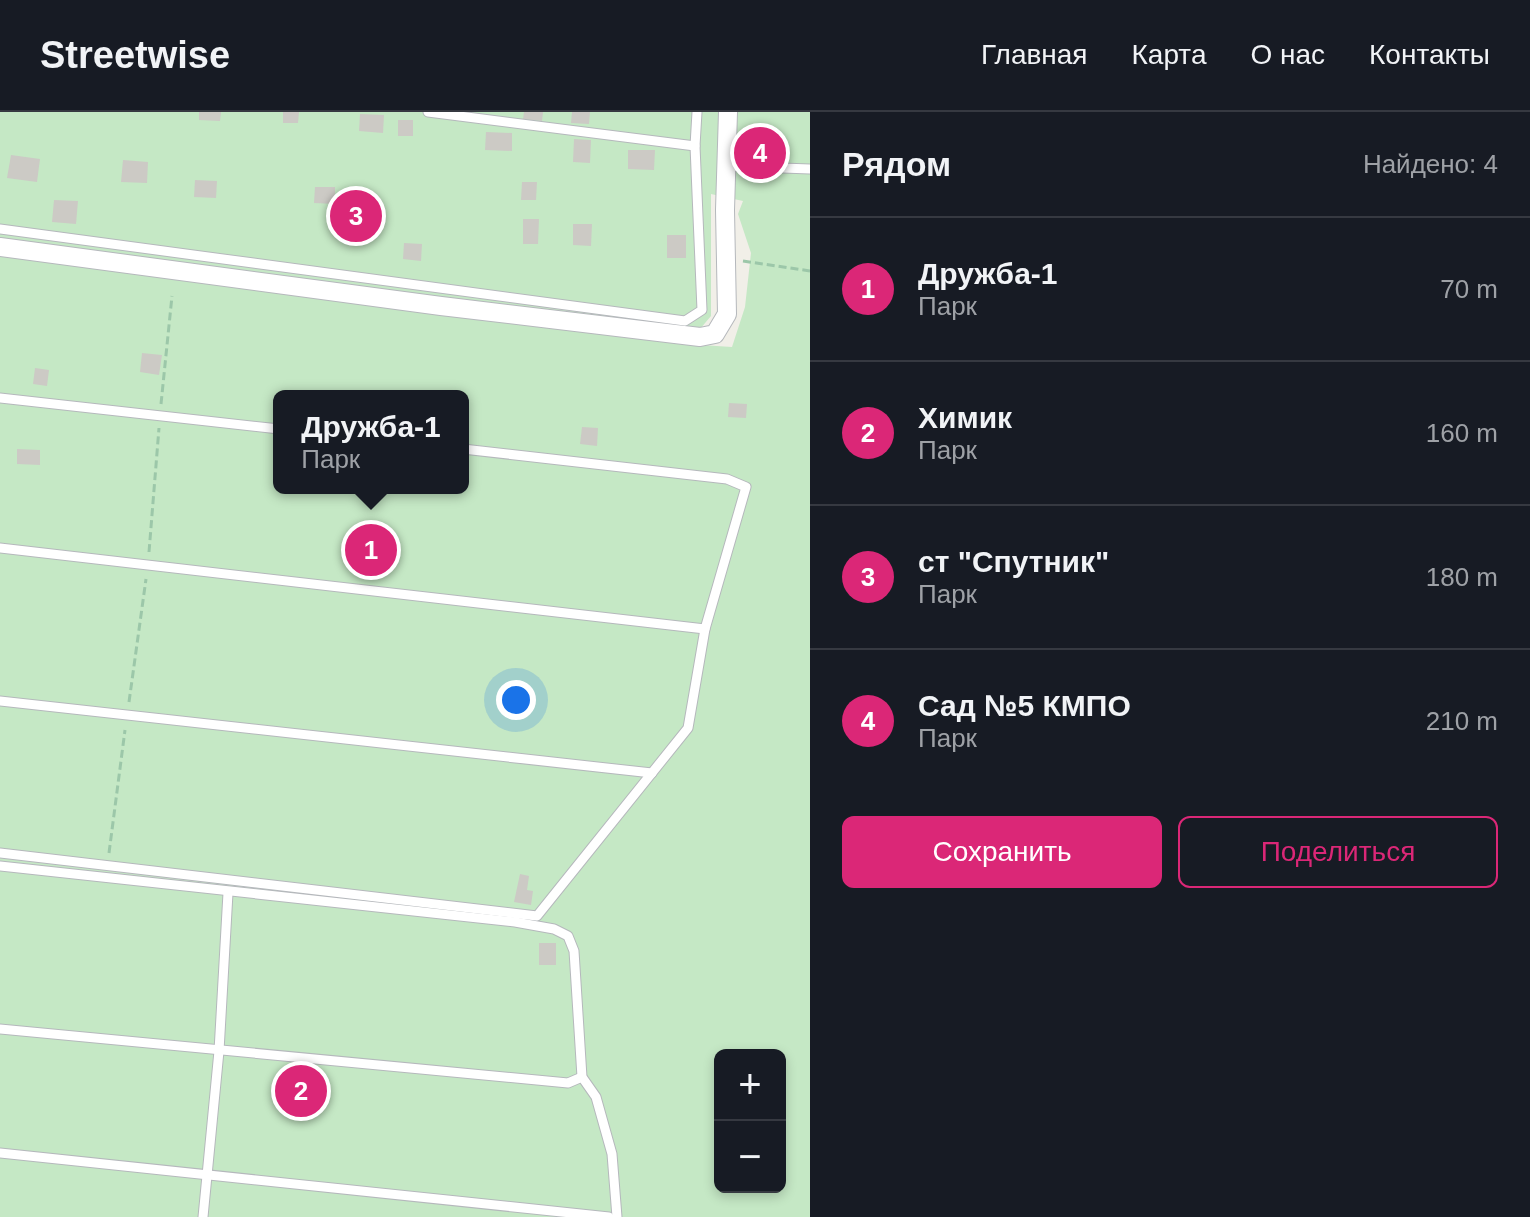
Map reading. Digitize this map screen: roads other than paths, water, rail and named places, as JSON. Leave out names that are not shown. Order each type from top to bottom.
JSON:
[{"type":"street","points":[[0,247],[700,337],[715,334],[727,314],[725,210],[728,112]]},
{"type":"lane","points":[[428,112],[695,146]]},
{"type":"lane","points":[[0,229],[685,321],[702,310],[695,146],[697,112]]},
{"type":"lane","points":[[728,166],[810,169]]},
{"type":"lane","points":[[0,398],[273,428]]},
{"type":"lane","points":[[0,853],[537,916],[688,728],[705,629],[746,487],[727,479],[469,450]]},
{"type":"lane","points":[[0,548],[705,629]]},
{"type":"lane","points":[[0,701],[652,773]]},
{"type":"lane","points":[[0,866],[515,922],[554,929],[568,936],[574,951],[582,1077],[596,1097],[612,1154],[617,1217]]},
{"type":"lane","points":[[203,1217],[219,1051],[228,893]]},
{"type":"lane","points":[[0,1029],[568,1083],[582,1077]]},
{"type":"lane","points":[[0,1153],[609,1217]]},
{"type":"place","name":"Сад №5 КМПО","points":[[760,153]]},
{"type":"place","name":"ст \"Спутник\"","points":[[356,216]]},
{"type":"place","name":"Дружба-1","points":[[371,550]]},
{"type":"place","name":"Химик","points":[[301,1091]]}]
